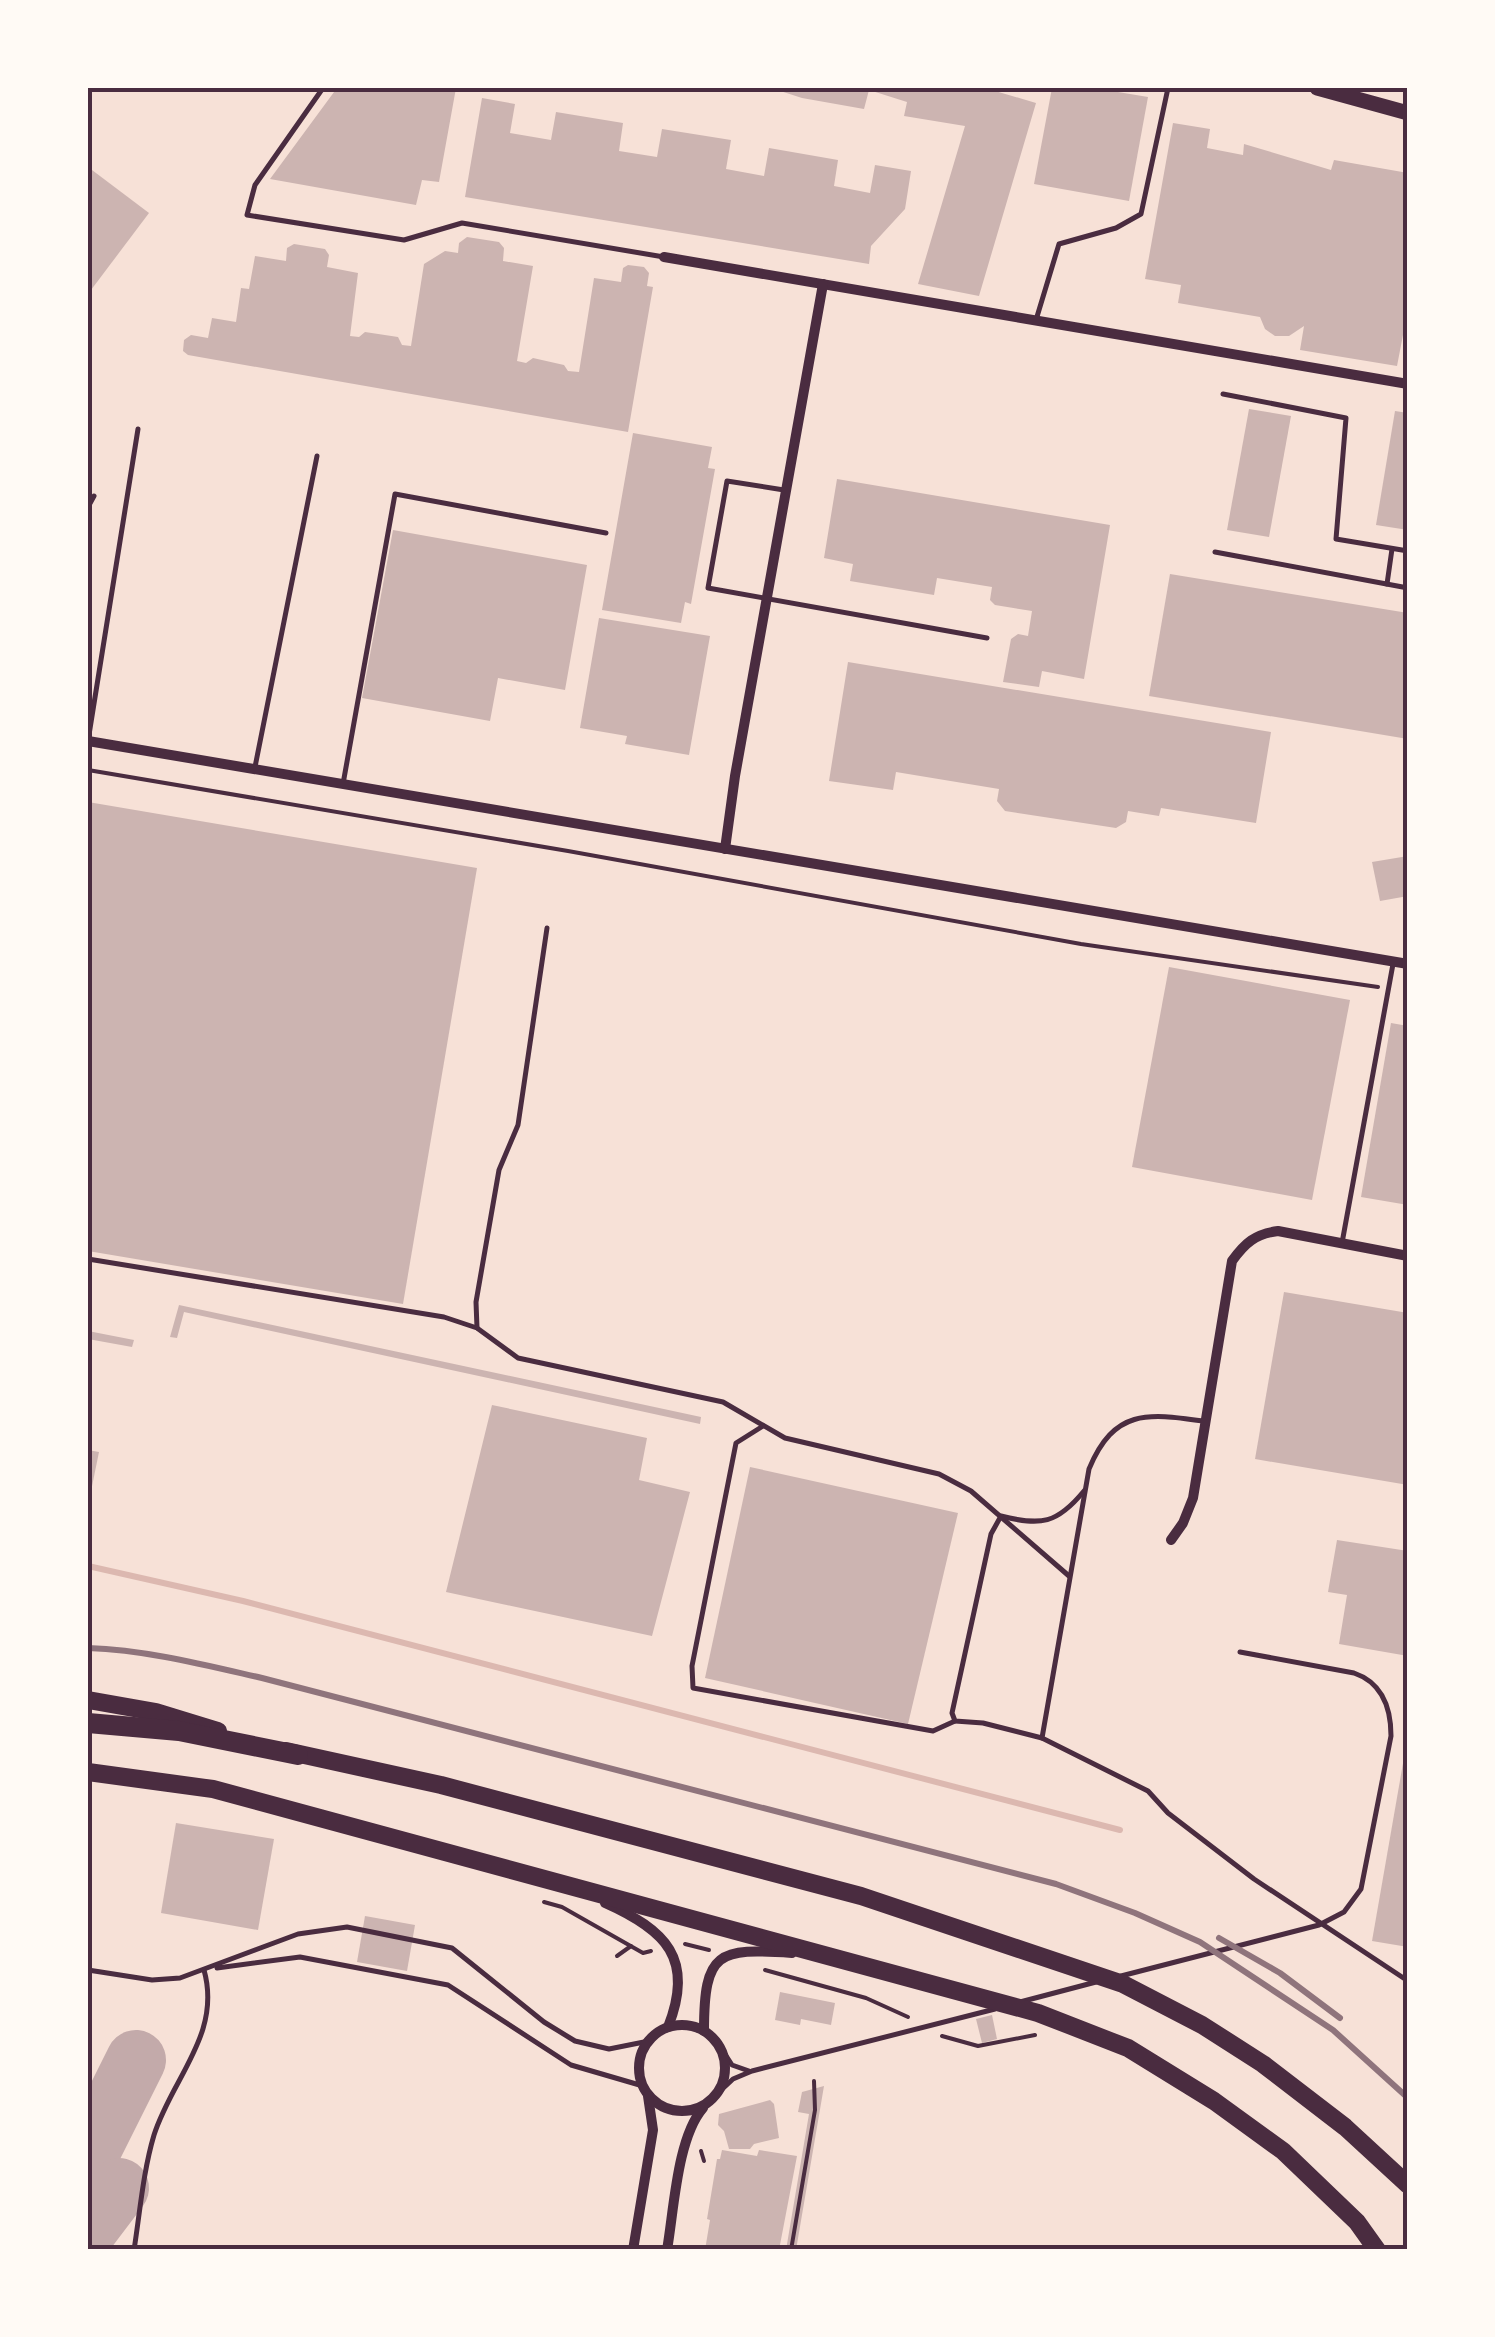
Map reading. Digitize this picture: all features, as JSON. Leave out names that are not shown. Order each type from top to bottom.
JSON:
[{"type":"highway","points":[[88,1700],[156,1712],[298,1755]]},
{"type":"highway","points":[[88,1724],[164,1729],[441,1786],[861,1896],[1123,1984],[1202,2025],[1263,2064],[1345,2127],[1408,2186]]},
{"type":"highway","points":[[88,1772],[213,1790],[1038,2012],[1128,2048],[1214,2101],[1283,2151],[1357,2222],[1377,2250]]},
{"type":"main road","points":[[1317,88],[1408,114]]},
{"type":"street","points":[[664,257],[1408,384]]},
{"type":"street","points":[[725,849],[823,284]]},
{"type":"street","points":[[88,741],[1408,964]]},
{"type":"street","points":[[1172,1540],[1193,1498],[1232,1261],[1244,1244],[1263,1233],[1278,1232],[1408,1256]]},
{"type":"street","points":[[572,1888],[641,1920],[670,1946],[680,1991],[668,2027]]},
{"type":"street","points":[[704,2030],[708,1977],[716,1963],[739,1950],[818,1954]]},
{"type":"street","points":[[634,2249],[653,2130],[640,2058],[649,2040],[668,2027],[693,2026],[704,2030],[722,2051],[726,2073],[718,2093],[692,2122],[667,2250]]},
{"type":"street","points":[[644,2088],[654,2101],[680,2111],[706,2104]]},
{"type":"lane","points":[[324,88],[255,185],[247,216],[404,240],[462,223],[664,257]]},
{"type":"lane","points":[[1036,320],[1059,244],[1116,228],[1141,214],[1168,88]]},
{"type":"lane","points":[[1223,394],[1346,418],[1336,539],[1408,552]]},
{"type":"lane","points":[[88,741],[138,428]]},
{"type":"lane","points":[[255,769],[317,456]]},
{"type":"lane","points":[[786,491],[727,481],[708,588],[987,638]]},
{"type":"lane","points":[[343,784],[395,494],[606,533]]},
{"type":"lane","points":[[88,507],[94,496]]},
{"type":"lane","points":[[1387,584],[1392,549]]},
{"type":"lane","points":[[1215,552],[1408,588]]},
{"type":"lane","points":[[477,1328],[476,1302],[499,1170],[518,1125],[547,928]]},
{"type":"lane","points":[[1342,1244],[1394,961]]},
{"type":"lane","points":[[88,1259],[444,1318],[477,1328],[518,1358],[722,1402],[785,1438],[938,1474],[971,1490],[1070,1576]]},
{"type":"lane","points":[[1042,1738],[1089,1468],[1105,1438],[1123,1423],[1144,1415],[1206,1422]]},
{"type":"lane","points":[[763,1426],[736,1443],[692,1666],[694,1688],[933,1731],[956,1721],[983,1723],[1042,1738],[1148,1791],[1168,1813],[1254,1879],[1408,1981]]},
{"type":"lane","points":[[1001,1516],[1046,1522],[1070,1508],[1085,1490]]},
{"type":"lane","points":[[956,1721],[952,1714],[987,1549],[1001,1516]]},
{"type":"lane","points":[[718,2093],[733,2079],[752,2071],[1336,1918],[1351,1905],[1364,1880],[1388,1754],[1390,1715],[1378,1688],[1361,1676],[1240,1652]]},
{"type":"lane","points":[[88,1970],[167,1980],[298,1934],[347,1927],[452,1948],[544,2022],[574,2040],[608,2049],[649,2040]]},
{"type":"lane","points":[[204,1970],[300,1958],[436,1981],[471,1998],[572,2065],[644,2088]]},
{"type":"lane","points":[[134,2250],[156,2130],[205,2024],[209,1987],[204,1970]]},
{"type":"lane","points":[[722,2051],[732,2065],[752,2071]]},
{"type":"path","points":[[88,770],[1082,944],[1389,988]]},
{"type":"path","points":[[680,1943],[715,1952]]},
{"type":"path","points":[[618,1956],[631,1946]]},
{"type":"path","points":[[749,1966],[866,1998],[918,2022]]},
{"type":"path","points":[[933,2030],[978,2046],[1028,2035],[1046,2036]]},
{"type":"path","points":[[791,2250],[814,2115],[814,2081]]},
{"type":"path","points":[[700,2146],[704,2161]]},
{"type":"building","points":[[337,88],[456,88],[439,182],[422,180],[416,205],[270,179]]},
{"type":"building","points":[[771,88],[985,88],[1036,103],[979,296],[918,284],[965,126],[904,116],[907,102],[869,90],[864,109]]},
{"type":"building","points":[[1052,88],[1094,88],[1148,97],[1129,201],[1034,184]]},
{"type":"building","points":[[482,98],[515,104],[510,133],[551,140],[556,112],[623,123],[619,151],[657,157],[662,129],[731,140],[726,169],[764,176],[769,148],[838,160],[834,186],[870,193],[875,165],[911,171],[905,209],[871,246],[869,264],[465,197]]},
{"type":"building","points":[[1173,123],[1210,129],[1207,148],[1243,155],[1244,144],[1331,170],[1334,160],[1408,173],[1408,309],[1397,366],[1300,350],[1304,326],[1289,336],[1275,336],[1265,329],[1260,317],[1178,303],[1181,285],[1145,279]]},
{"type":"building","points":[[88,167],[149,213],[88,294]]},
{"type":"building","points":[[467,237],[499,242],[504,248],[503,261],[533,266],[517,361],[526,363],[533,358],[579,372],[594,278],[621,282],[623,268],[628,265],[644,267],[649,273],[647,286],[653,287],[628,432],[188,355],[183,351],[184,340],[191,335],[208,338],[212,318],[236,322],[241,288],[249,289],[255,256],[286,261],[287,248],[294,244],[325,249],[329,255],[327,267],[358,273],[350,336],[359,337],[365,332],[398,337],[402,345],[411,346],[424,264],[445,251],[458,253],[459,243]]},
{"type":"building","points":[[1249,409],[1291,416],[1269,537],[1227,530]]},
{"type":"building","points":[[1395,411],[1408,413],[1408,530],[1376,525]]},
{"type":"building","points":[[633,433],[712,447],[708,468],[715,469],[691,604],[685,602],[681,623],[602,610]]},
{"type":"building","points":[[837,479],[1110,525],[1084,679],[1042,671],[1039,687],[1003,682],[1011,639],[1018,634],[1028,636],[1032,611],[995,605],[990,600],[992,587],[937,578],[934,595],[850,581],[853,564],[824,558]]},
{"type":"building","points":[[393,530],[587,565],[565,690],[498,678],[490,721],[362,698]]},
{"type":"building","points":[[1170,574],[1408,613],[1408,739],[1149,696]]},
{"type":"building","points":[[599,618],[710,636],[689,755],[625,744],[627,736],[580,728]]},
{"type":"building","points":[[848,662],[1271,732],[1256,823],[1161,808],[1159,816],[1128,811],[1126,822],[1116,828],[1005,811],[997,801],[999,789],[896,772],[893,790],[829,781]]},
{"type":"building","points":[[88,802],[477,868],[403,1304],[88,1251]]},
{"type":"building","points":[[1408,856],[1408,896],[1380,901],[1372,862]]},
{"type":"building","points":[[1169,967],[1350,1000],[1312,1200],[1132,1167]]},
{"type":"building","points":[[1391,1023],[1408,1026],[1408,1205],[1361,1197]]},
{"type":"building","points":[[1284,1292],[1408,1313],[1408,1485],[1255,1459]]},
{"type":"building","points":[[179,1305],[701,1417],[700,1424],[184,1312],[177,1338],[170,1337]]},
{"type":"building","points":[[88,1331],[134,1340],[132,1347],[88,1339]]},
{"type":"building","points":[[492,1405],[647,1438],[639,1480],[690,1492],[652,1636],[446,1592]]},
{"type":"building","points":[[88,1450],[99,1452],[89,1501],[88,1500]]},
{"type":"building","points":[[750,1467],[958,1513],[908,1724],[705,1678]]},
{"type":"building","points":[[1337,1540],[1408,1551],[1408,1656],[1339,1644],[1347,1595],[1328,1592]]},
{"type":"building","points":[[1408,1746],[1408,1947],[1372,1941]]},
{"type":"building","points":[[176,1823],[274,1839],[258,1930],[161,1913]]},
{"type":"building","points":[[365,1916],[415,1925],[407,1971],[357,1962]]},
{"type":"building","points":[[780,1992],[835,2003],[831,2025],[801,2019],[800,2025],[775,2020]]},
{"type":"building","points":[[992,2015],[997,2039],[982,2043],[976,2019]]},
{"type":"building","points":[[824,2086],[796,2250],[786,2250],[809,2114],[798,2112],[802,2092]]},
{"type":"building","points":[[770,2100],[779,2138],[754,2144],[750,2149],[729,2149],[718,2125],[719,2114]]},
{"type":"building","points":[[722,2150],[757,2156],[759,2150],[797,2156],[779,2250],[705,2250],[717,2159]]},
{"type":"waterway","points":[[88,1566],[243,1601],[1120,1830]]},
{"type":"taxiway","points":[[88,2156],[136,2060]]},
{"type":"taxiway","points":[[88,2229],[119,2188]]},
{"type":"railway","points":[[88,1648],[154,1655],[262,1678],[1056,1884],[1200,1942],[1333,2030],[1408,2098]]},
{"type":"railway","points":[[1219,1938],[1280,1973],[1340,2018]]}]
